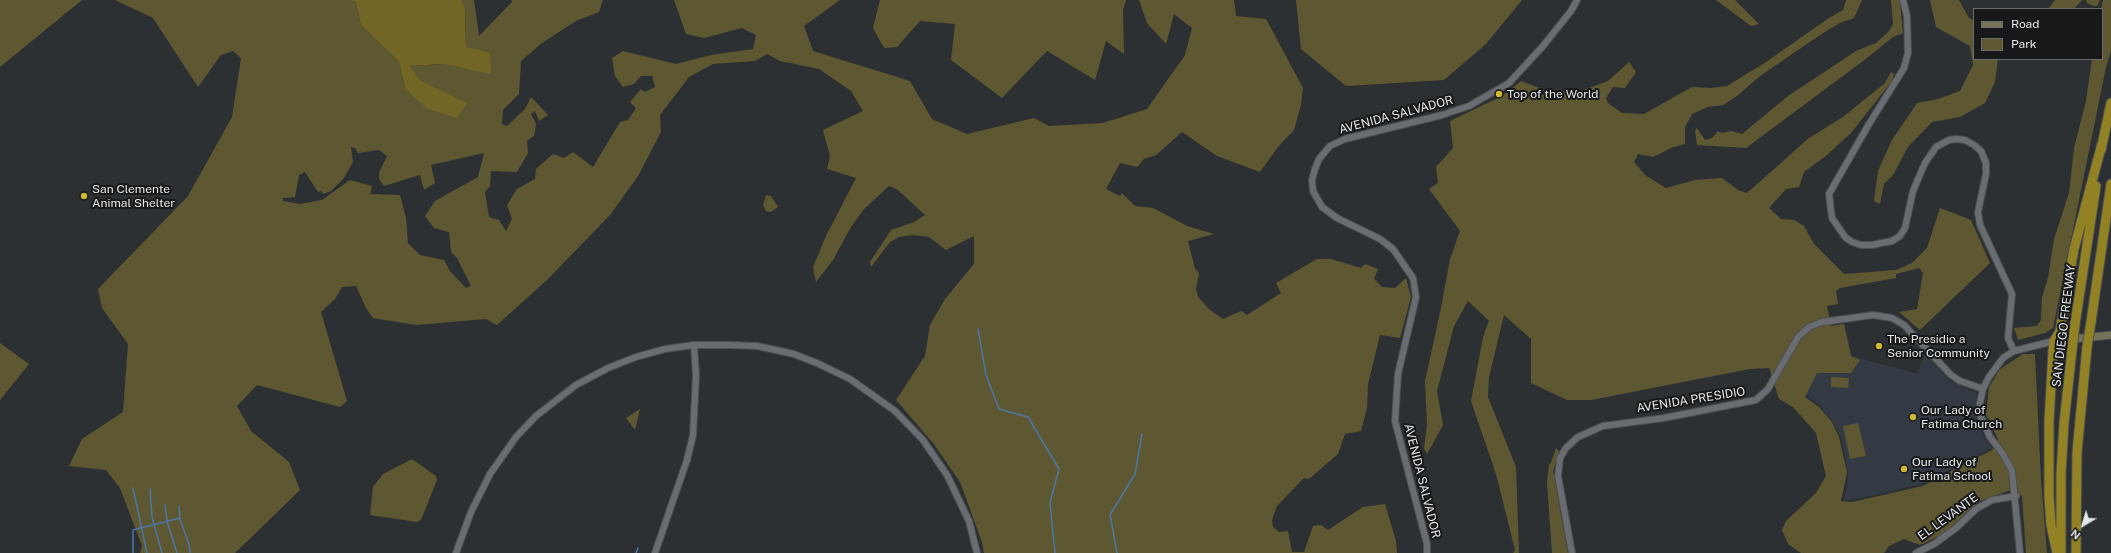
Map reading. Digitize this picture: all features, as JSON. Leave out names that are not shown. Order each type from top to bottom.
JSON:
[{"type":"highway","name":"SAN DIEGO FREEWAY","points":[[2061,553],[2061,474],[2064,422],[2072,350],[2102,144],[2111,103]]},
{"type":"highway","points":[[2057,553],[2051,525],[2049,497],[2049,415],[2054,341],[2060,331],[2074,248],[2102,144]]},
{"type":"highway","points":[[2076,553],[2076,466],[2087,347],[2111,184]]},
{"type":"main road","points":[[2054,341],[2111,335]]},
{"type":"street","name":"AVENIDA SALVADOR","points":[[1427,553],[1427,544],[1395,421],[1398,374],[1416,297],[1413,278],[1394,250],[1384,242],[1365,230],[1337,218],[1322,207],[1314,191],[1312,180],[1319,158],[1330,146],[1345,139],[1419,122],[1470,106],[1509,83],[1543,46],[1571,11],[1577,0]]},
{"type":"street","points":[[1903,0],[1907,16],[1908,53],[1904,68],[1869,124],[1830,194],[1832,218],[1845,236],[1852,242],[1861,245],[1872,245],[1892,241],[1900,236],[1907,225],[1913,191],[1926,163],[1936,147],[1945,141],[1956,139],[1965,140],[1974,145],[1982,151],[1986,163],[1986,174],[1978,212],[1980,225],[2012,294],[2008,338],[2014,351]]},
{"type":"street","name":"AVENIDA PRESIDIO","points":[[1572,553],[1558,476],[1560,458],[1566,448],[1578,437],[1603,426],[1664,418],[1756,400],[1768,389],[1798,336],[1809,327],[1822,322],[1873,315],[1892,318],[1904,325],[1951,375],[1983,389]]},
{"type":"street","points":[[2020,553],[2016,496],[2009,463],[1990,436],[1981,417],[1980,403],[1983,389],[1995,367],[2003,358],[2014,351],[2054,341]]},
{"type":"street","points":[[456,553],[471,512],[490,474],[516,437],[536,416],[576,385],[608,368],[643,355],[694,345],[757,346],[794,354],[819,364],[867,389],[894,411],[922,440],[942,468],[969,521],[977,553]]},
{"type":"street","points":[[655,553],[693,435],[696,376],[694,345]]},
{"type":"street","name":"EL LEVANTE","points":[[1916,553],[1934,544],[1956,528],[1976,509],[1992,500],[2016,496]]},
{"type":"shaded area","points":[[350,0],[462,0],[465,9],[466,47],[490,53],[491,74],[443,64],[410,66],[420,80],[467,103],[457,118],[428,109],[405,89],[399,62],[361,25],[356,3]]},
{"type":"shaded area","points":[[1844,324],[1852,356],[1918,374],[1925,353],[1949,380],[1976,393],[1978,421],[1982,434],[1992,448],[1923,484],[1851,500],[1843,500],[1847,489],[1848,472],[1841,437],[1832,421],[1819,405],[1798,389],[1817,328]]},
{"type":"green space","points":[[0,0],[82,0],[0,67]]},
{"type":"green space","points":[[115,0],[350,0],[356,3],[361,25],[399,62],[405,89],[466,103],[420,80],[410,66],[443,64],[491,73],[466,47],[465,9],[462,0],[474,0],[479,36],[512,2],[511,0],[603,0],[599,12],[576,21],[542,43],[521,61],[519,94],[503,110],[502,124],[507,126],[525,109],[531,97],[548,115],[539,121],[535,111],[531,114],[536,124],[534,136],[527,141],[528,153],[517,172],[491,171],[490,186],[485,192],[489,217],[499,220],[506,231],[512,219],[507,205],[517,189],[535,179],[536,169],[553,154],[564,158],[573,152],[593,167],[620,122],[628,120],[636,108],[630,102],[641,89],[645,92],[655,87],[652,76],[641,76],[634,84],[623,87],[615,76],[612,58],[623,51],[676,64],[711,55],[753,49],[756,35],[742,28],[704,38],[686,34],[674,0],[840,0],[804,26],[813,51],[910,81],[932,119],[967,134],[1034,118],[1049,126],[1103,123],[1147,109],[1185,55],[1192,28],[1174,14],[1166,44],[1147,23],[1139,0],[1234,0],[1236,16],[1266,19],[1303,88],[1301,105],[1294,130],[1278,147],[1260,172],[1217,156],[1182,132],[1156,155],[1144,159],[1137,167],[1120,163],[1106,189],[1120,196],[1122,193],[1135,206],[1153,208],[1187,226],[1214,234],[1188,241],[1195,269],[1199,273],[1196,289],[1198,297],[1210,310],[1223,319],[1241,311],[1247,315],[1281,293],[1276,283],[1317,259],[1331,259],[1361,268],[1365,264],[1378,269],[1374,279],[1382,287],[1395,288],[1406,278],[1411,297],[1400,338],[1380,335],[1368,384],[1367,408],[1361,431],[1345,434],[1338,454],[1309,479],[1304,478],[1277,506],[1272,520],[1273,527],[1279,532],[1288,531],[1292,552],[1304,552],[1313,526],[1321,525],[1328,530],[1363,507],[1385,504],[1396,541],[1397,553],[984,553],[982,542],[960,482],[933,443],[896,400],[925,356],[930,325],[945,299],[974,264],[974,236],[946,250],[929,237],[912,235],[899,237],[890,242],[871,267],[870,262],[891,230],[914,222],[925,215],[898,190],[889,186],[864,209],[851,227],[833,260],[816,282],[813,267],[826,236],[856,178],[827,169],[830,156],[823,130],[863,111],[851,91],[819,69],[780,61],[767,54],[755,61],[713,64],[689,77],[660,115],[661,132],[638,176],[610,215],[548,279],[497,325],[486,319],[416,325],[373,318],[366,308],[356,286],[342,287],[335,299],[321,312],[347,401],[340,407],[257,385],[237,406],[251,431],[289,462],[300,490],[235,553],[140,553],[142,546],[120,488],[106,470],[69,466],[82,439],[123,412],[128,344],[102,308],[98,289],[188,196],[232,117],[241,58],[233,51],[221,55],[198,87],[153,18]],"holes":[[[351,147],[355,148],[358,153],[379,150],[387,156],[379,173],[379,179],[384,186],[420,175],[424,190],[435,183],[431,165],[484,153],[478,177],[435,201],[425,216],[434,228],[449,232],[451,252],[457,258],[471,286],[466,288],[450,271],[444,260],[420,255],[408,243],[406,218],[400,195],[370,194],[372,186],[350,180],[322,200],[300,204],[283,201],[283,198],[295,197],[299,175],[305,172],[318,192],[321,191],[323,194],[331,191],[344,178],[353,162]]]},
{"type":"green space","points":[[880,0],[1126,0],[1123,10],[1124,54],[1106,41],[1095,80],[1047,51],[1002,98],[951,60],[955,24],[920,21],[897,47],[884,48],[873,28]]},
{"type":"green space","points":[[1296,0],[1522,0],[1486,44],[1444,80],[1346,86],[1301,49]]},
{"type":"green space","points":[[1716,0],[1735,0],[1759,24],[1751,26]]},
{"type":"green space","points":[[1846,0],[1862,0],[1854,18],[1840,23],[1823,33],[1760,76],[1737,96],[1723,105],[1708,107],[1692,114],[1685,127],[1685,144],[1671,148],[1653,157],[1638,154],[1634,162],[1645,175],[1666,188],[1695,180],[1722,178],[1738,190],[1747,193],[1809,138],[1843,117],[1885,83],[1891,72],[1894,74],[1892,81],[1851,133],[1827,155],[1804,172],[1799,187],[1786,189],[1769,208],[1781,219],[1794,220],[1804,226],[1814,244],[1844,274],[1896,270],[1912,263],[1927,248],[1940,208],[1971,220],[1990,263],[1920,330],[1899,312],[1917,309],[1923,273],[1919,268],[1896,274],[1896,278],[1840,288],[1836,291],[1838,304],[1827,306],[1831,326],[1844,324],[1851,356],[1860,360],[1851,373],[1817,373],[1805,397],[1819,407],[1832,422],[1839,437],[1847,472],[1841,501],[1852,502],[1923,486],[1992,450],[1998,439],[1986,415],[1989,387],[2000,369],[2023,354],[2035,354],[2041,480],[2047,553],[2026,553],[2022,496],[2011,490],[1980,501],[1943,534],[1920,545],[1904,539],[1889,546],[1884,553],[1801,553],[1788,544],[1782,530],[1786,521],[1816,493],[1826,476],[1816,433],[1793,407],[1779,399],[1769,368],[1750,369],[1591,400],[1567,400],[1531,383],[1531,339],[1504,315],[1489,377],[1488,397],[1516,467],[1519,553],[1513,553],[1515,550],[1496,474],[1471,401],[1483,337],[1489,321],[1468,301],[1454,326],[1437,391],[1443,425],[1427,454],[1424,449],[1427,424],[1425,381],[1450,259],[1460,231],[1429,189],[1438,183],[1436,167],[1453,148],[1450,121],[1502,96],[1521,81],[1547,91],[1581,91],[1608,81],[1629,62],[1636,72],[1625,88],[1613,87],[1606,98],[1608,103],[1622,113],[1644,114],[1692,87],[1711,88],[1727,86],[1766,62],[1829,18],[1843,10]]},
{"type":"green space","points":[[1891,0],[1899,0],[1903,33],[1893,37],[1746,148],[1697,145],[1695,131],[1697,128],[1705,140],[1712,138],[1718,131],[1721,133],[1731,131],[1742,134],[1788,96],[1856,51],[1876,43],[1889,31],[1893,24]]},
{"type":"green space","points":[[1930,0],[1959,0],[1969,18],[1973,20],[1973,60],[1998,60],[1995,82],[1985,103],[1960,117],[1932,122],[1908,147],[1893,175],[1884,184],[1880,204],[1874,201],[1878,171],[1892,140],[1917,103],[1938,99],[1960,91],[1973,65],[1970,46],[1936,27]]},
{"type":"green space","points":[[2055,0],[2082,0],[2075,8],[2049,8]]},
{"type":"green space","points":[[2086,0],[2100,0],[2097,6],[2094,6],[2087,3]]},
{"type":"green space","points":[[2103,0],[2111,0],[2111,51],[2106,67],[2053,328],[2045,333],[2018,340],[2014,328],[2037,326],[2041,320],[2042,297],[2048,278],[2054,239],[2069,193],[2074,148],[2086,101],[2092,60],[2103,60],[2103,8],[2101,8]]},
{"type":"green space","points":[[766,195],[771,196],[778,207],[771,212],[766,211],[763,205]]},
{"type":"green space","points":[[0,343],[29,364],[0,400]]},
{"type":"green space","points":[[1831,377],[1849,378],[1848,388],[1831,387]]},
{"type":"green space","points":[[640,409],[635,430],[626,418]]},
{"type":"green space","points":[[1858,423],[1866,456],[1850,459],[1843,426]]},
{"type":"green space","points":[[1556,448],[1559,451],[1553,471],[1568,553],[1552,553],[1547,483],[1549,464],[1551,463]]},
{"type":"green space","points":[[412,459],[436,476],[437,480],[421,520],[417,522],[370,515],[373,487],[383,474]]},
{"type":"waterway","points":[[978,329],[986,375],[999,409],[1028,417],[1059,469],[1050,503],[1055,553]]},
{"type":"waterway","points":[[1117,553],[1110,515],[1135,474],[1142,434]]},
{"type":"waterway","points":[[133,488],[147,553]]},
{"type":"waterway","points":[[150,489],[152,517],[162,553]]},
{"type":"waterway","points":[[165,505],[167,521],[177,553]]},
{"type":"waterway","points":[[133,553],[133,530],[180,518],[179,506]]},
{"type":"waterway","points":[[180,519],[189,544],[190,553]]},
{"type":"waterway","points":[[636,553],[638,548]]},
{"type":"place","name":"Top of the World","points":[[1499,94]]},
{"type":"place","name":"San Clemente Animal Shelter","points":[[84,196]]},
{"type":"place","name":"The Presidio a Senior Community","points":[[1879,346]]},
{"type":"place","name":"Our Lady of Fatima Church","points":[[1913,417]]},
{"type":"place","name":"Our Lady of Fatima School","points":[[1904,469]]}]
